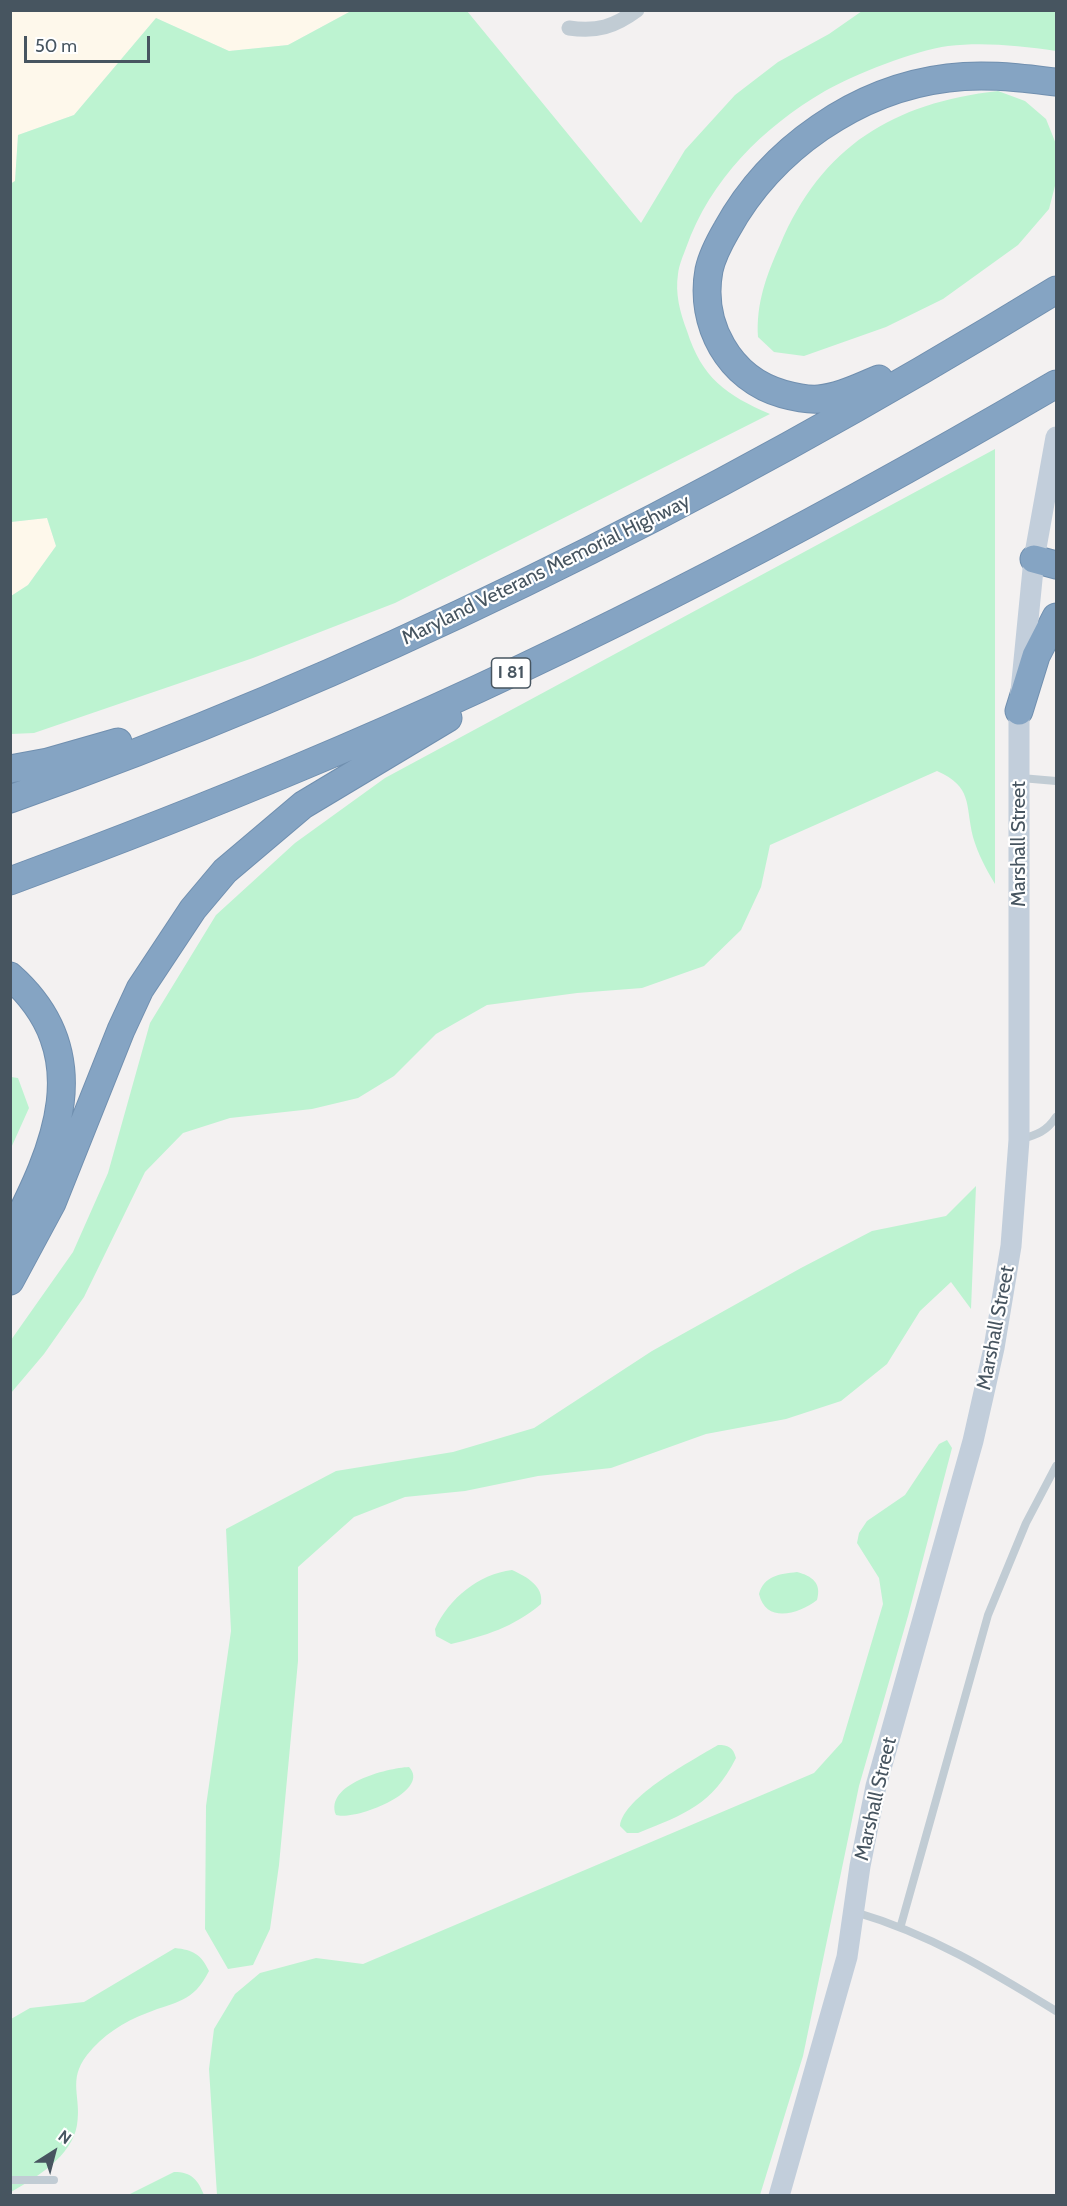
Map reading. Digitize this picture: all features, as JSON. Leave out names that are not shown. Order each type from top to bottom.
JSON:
[{"type":"highway","points":[[972,342],[840,395],[817,399],[775,392],[751,380],[732,362],[718,340],[708,317],[707,292],[710,268],[734,216],[753,188],[779,160],[834,118],[871,99],[946,78],[1006,76],[1056,82]]},
{"type":"highway","name":"Maryland Veterans Memorial Highway","points":[[10,799],[274,696],[418,633],[567,563],[762,462],[972,342],[1056,290]]},
{"type":"highway","name":"I 81","points":[[10,881],[299,768],[576,642],[793,532],[1056,384]]},
{"type":"highway","points":[[1019,711],[1036,656],[1056,617]]},
{"type":"highway","points":[[10,1281],[30,1247],[71,1159],[117,1039],[140,989],[187,918],[225,871],[303,805],[576,642]]},
{"type":"highway","points":[[10,769],[48,762],[274,696]]},
{"type":"highway","points":[[10,976],[32,996],[47,1020],[62,1069],[59,1122],[51,1151],[10,1236]]},
{"type":"main road","name":"Marshall Street","points":[[779,2196],[830,2027],[848,1957],[876,1786],[973,1441],[994,1348],[1011,1246],[1019,1140],[1019,711],[1045,562],[1056,437]]},
{"type":"street","points":[[569,28],[602,30],[621,22],[638,10]]},
{"type":"lane","points":[[1019,778],[1056,781]]},
{"type":"lane","points":[[1019,1140],[1053,1128],[1056,1117]]},
{"type":"lane","points":[[901,1925],[988,1615],[1022,1533],[1056,1466]]},
{"type":"lane","points":[[854,1911],[901,1925],[948,1947],[1056,2011]]},
{"type":"lane","points":[[10,2180],[54,2180]]},
{"type":"shaded area","points":[[10,11],[351,11],[288,45],[229,51],[156,18],[74,115],[18,135],[15,181],[11,184]]},
{"type":"shaded area","points":[[47,518],[56,546],[28,585],[11,596],[11,522]]},
{"type":"green space","points":[[351,11],[467,11],[641,223],[685,150],[735,95],[778,62],[829,34],[862,11],[1056,11],[1056,51],[1002,45],[948,46],[919,52],[885,64],[837,85],[802,105],[760,139],[724,178],[696,223],[682,257],[677,281],[679,303],[693,347],[708,373],[728,392],[770,414],[395,603],[253,658],[34,733],[11,734],[11,596],[28,585],[56,546],[47,518],[11,522],[10,184],[15,181],[18,135],[74,115],[156,18],[229,51],[288,45]]},
{"type":"green space","points":[[998,91],[1025,101],[1046,119],[1056,144],[1056,182],[1049,209],[1018,245],[943,299],[886,327],[804,356],[774,352],[758,337],[763,290],[770,268],[797,210],[817,181],[840,156],[865,135],[894,119],[926,106],[960,97]]},
{"type":"green space","points":[[995,449],[995,884],[975,843],[968,806],[962,790],[957,783],[937,771],[770,845],[761,887],[741,930],[704,966],[642,988],[577,993],[487,1005],[436,1034],[394,1076],[358,1098],[312,1109],[230,1118],[183,1133],[145,1172],[84,1297],[44,1354],[11,1393],[11,1340],[73,1252],[108,1173],[150,1023],[216,915],[295,843],[385,778]]},
{"type":"green space","points":[[11,1077],[18,1078],[29,1108],[11,1148]]},
{"type":"green space","points":[[976,1186],[971,1309],[951,1282],[920,1311],[887,1364],[841,1401],[786,1419],[706,1434],[611,1468],[538,1476],[465,1491],[405,1497],[354,1517],[298,1567],[298,1661],[279,1865],[270,1929],[253,1965],[228,1969],[205,1929],[206,1806],[231,1631],[226,1529],[336,1471],[453,1452],[534,1428],[652,1351],[801,1268],[872,1231],[946,1216]]},
{"type":"green space","points":[[947,1440],[952,1448],[908,1616],[859,1786],[803,2056],[760,2195],[217,2195],[209,2069],[214,2029],[235,1994],[260,1973],[316,1958],[363,1964],[814,1773],[842,1742],[883,1604],[879,1578],[857,1543],[859,1533],[867,1521],[905,1495],[939,1444]]},
{"type":"green space","points":[[512,1570],[529,1579],[537,1587],[541,1604],[510,1625],[476,1638],[451,1644],[436,1636],[435,1629],[448,1607],[466,1589],[500,1572]]},
{"type":"green space","points":[[797,1572],[811,1578],[817,1585],[817,1600],[801,1609],[784,1614],[768,1610],[759,1594],[761,1588],[773,1577]]},
{"type":"green space","points":[[718,1745],[730,1747],[736,1758],[727,1774],[707,1797],[696,1806],[670,1820],[638,1833],[627,1833],[620,1826],[624,1815],[633,1803],[646,1792],[661,1780]]},
{"type":"green space","points":[[409,1767],[413,1776],[410,1785],[389,1802],[359,1813],[346,1816],[336,1815],[335,1804],[339,1795],[348,1786],[373,1774]]},
{"type":"green space","points":[[175,1948],[192,1952],[203,1961],[209,1971],[203,1982],[183,2000],[130,2021],[107,2035],[93,2048],[81,2064],[78,2073],[76,2081],[77,2125],[68,2147],[42,2173],[11,2192],[11,2019],[30,2008],[84,2002]]},
{"type":"green space","points":[[174,2172],[185,2173],[194,2178],[204,2195],[128,2195]]}]
